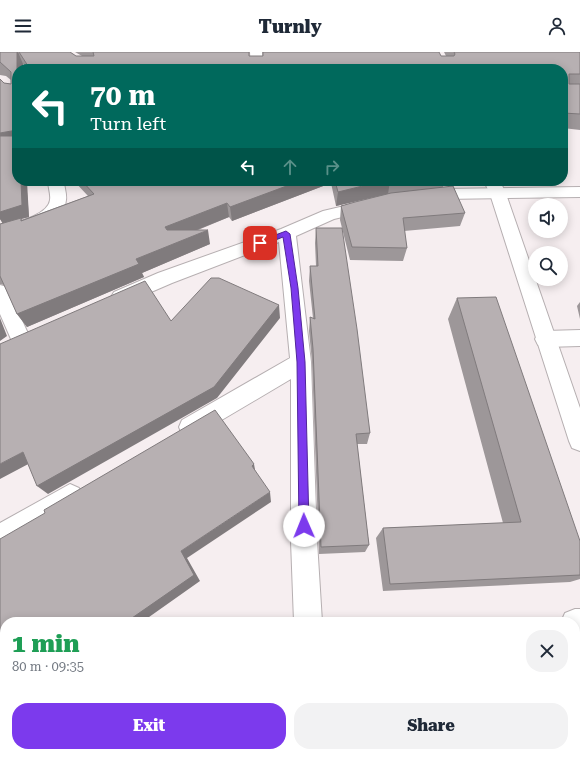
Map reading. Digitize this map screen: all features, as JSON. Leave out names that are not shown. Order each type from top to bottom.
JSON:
[{"type":"street","points":[[256,52],[257,64]]},
{"type":"street","points":[[0,233],[43,219],[54,211],[58,201],[56,186]]},
{"type":"street","points":[[495,188],[580,442]]},
{"type":"street","points":[[411,198],[495,188],[580,192]]},
{"type":"street","points":[[107,303],[165,278],[286,234],[329,215],[388,200]]},
{"type":"street","points":[[286,234],[294,288],[301,362],[304,541],[308,617]]},
{"type":"street","points":[[0,292],[21,341]]},
{"type":"street","points":[[545,339],[580,338]]},
{"type":"street","points":[[171,438],[301,362]]},
{"type":"street","points":[[0,537],[89,485]]},
{"type":"building","points":[[0,52],[17,52],[17,64],[12,64],[12,131],[0,133],[0,79],[4,83],[11,84],[11,72],[0,62]]},
{"type":"building","points":[[19,52],[70,52],[76,56],[94,56],[93,52],[249,52],[249,56],[263,56],[263,52],[439,52],[441,56],[454,56],[454,52],[580,52],[580,74],[569,74],[569,84],[580,84],[580,114],[568,113],[568,64],[27,64]]},
{"type":"building","points":[[0,136],[12,136],[12,186],[21,186],[22,205],[0,212]]},
{"type":"building","points":[[87,186],[287,186],[230,207],[227,203],[165,227],[167,230],[208,230],[136,259],[139,264],[17,314],[0,276],[0,224],[21,218],[21,221],[94,194]]},
{"type":"building","points":[[336,186],[363,186],[338,192]]},
{"type":"building","points":[[453,186],[465,213],[403,218],[407,248],[352,247],[341,206],[391,193]]},
{"type":"building","points":[[316,228],[342,228],[370,433],[356,434],[369,545],[321,547],[313,349],[310,317],[315,319],[310,266],[318,266]]},
{"type":"building","points":[[211,278],[219,278],[279,305],[214,387],[37,486],[23,452],[0,464],[0,344],[145,281],[171,321]]},
{"type":"building","points":[[496,297],[580,541],[580,575],[390,584],[383,528],[521,522],[457,298]]},
{"type":"building","points":[[215,410],[254,464],[252,466],[270,492],[181,551],[194,575],[133,617],[0,617],[0,539],[45,513],[44,510]]},
{"type":"route","points":[[260,243],[286,234],[294,288],[301,362],[304,526]]}]
